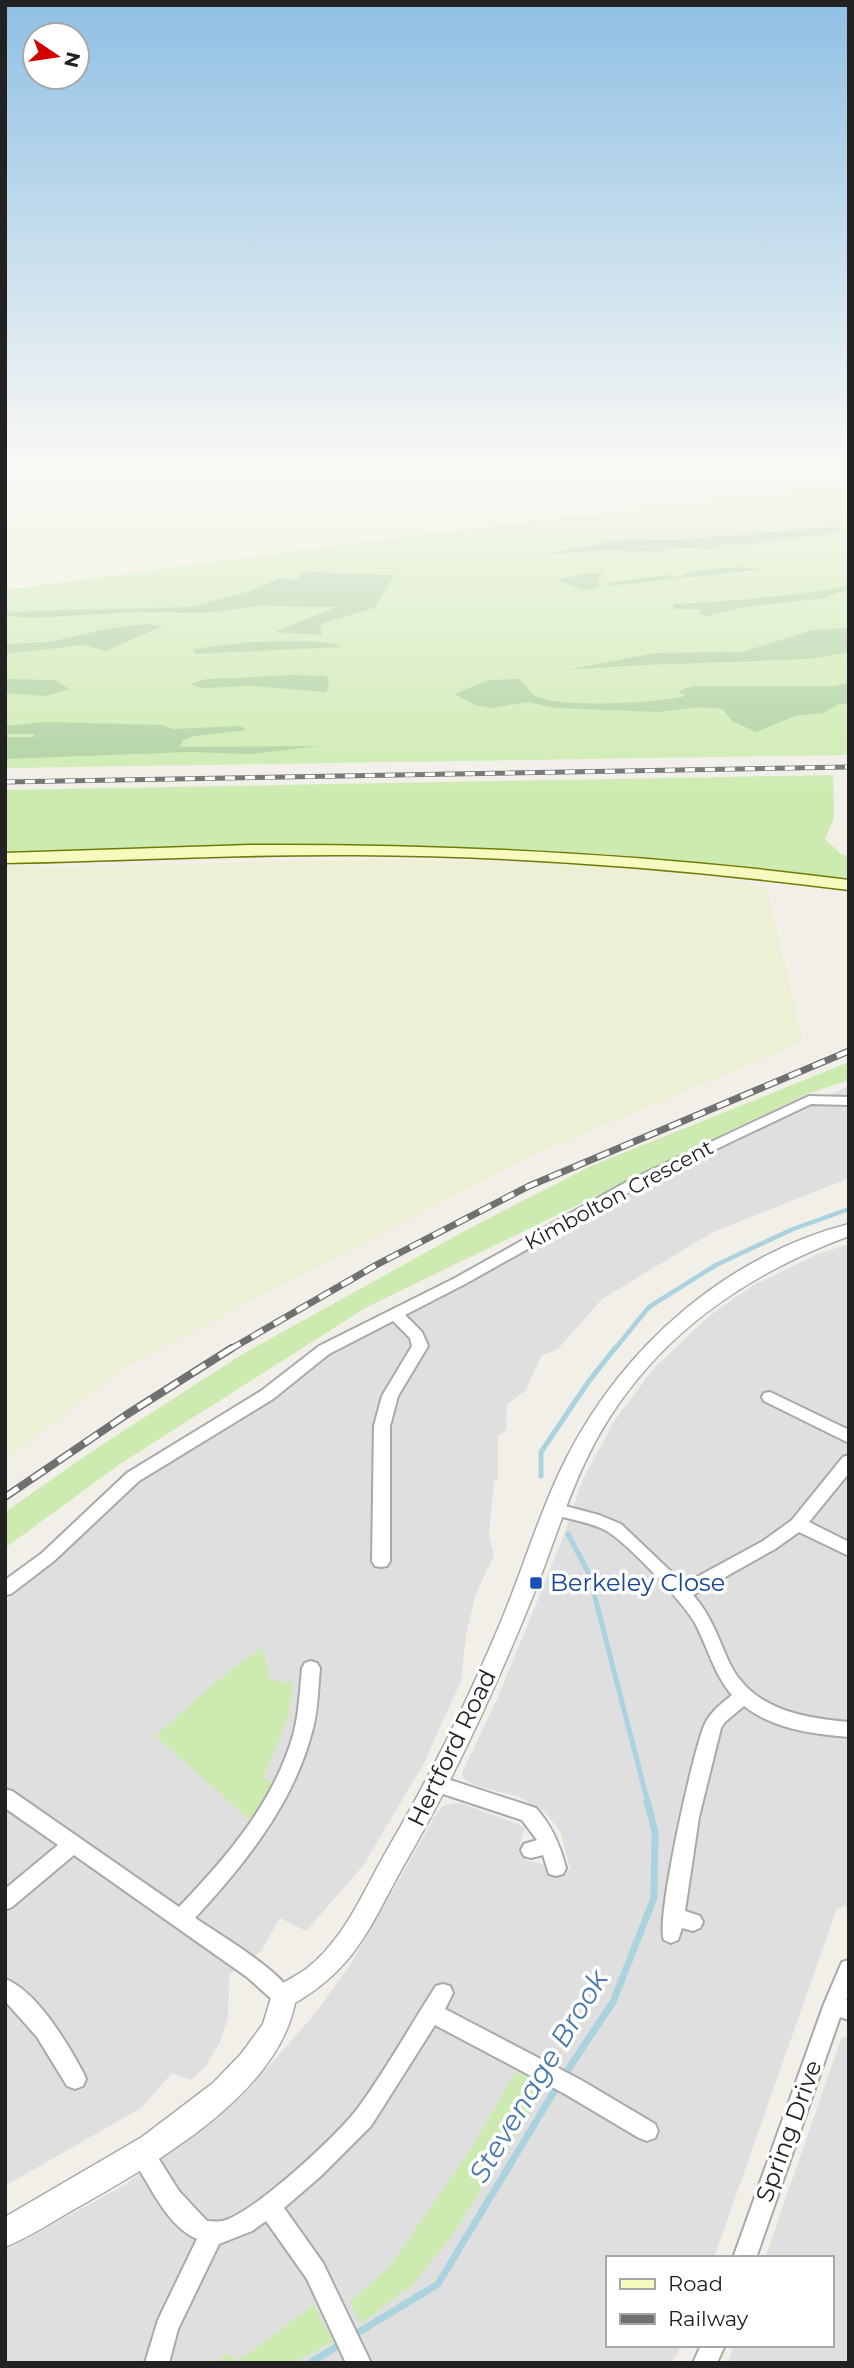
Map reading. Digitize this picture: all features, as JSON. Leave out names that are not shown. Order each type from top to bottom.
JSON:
[{"type":"main road","points":[[5,858],[281,850],[497,854],[687,864],[849,885]]},
{"type":"street","name":"Kimbolton Crescent","points":[[5,1589],[48,1557],[115,1491],[156,1460],[267,1395],[324,1350],[460,1281],[635,1183],[730,1137],[809,1100],[849,1101]]},
{"type":"street","name":"Hertford Road","points":[[283,1996],[315,1977],[340,1952],[438,1784],[506,1635],[554,1508],[585,1442],[611,1400],[642,1362],[685,1317],[801,1246],[849,1230]]},
{"type":"street","points":[[381,1561],[382,1426],[390,1395],[420,1346],[417,1335],[395,1314]]},
{"type":"street","points":[[770,1397],[783,1410],[849,1437]]},
{"type":"street","points":[[681,1594],[769,1545],[798,1524],[849,1461]]},
{"type":"street","points":[[554,1508],[615,1528],[697,1612],[730,1680],[744,1696],[765,1712],[790,1722],[849,1730]]},
{"type":"street","points":[[798,1524],[849,1550]]},
{"type":"street","points":[[181,1919],[233,1863],[282,1787],[303,1732],[311,1668]]},
{"type":"street","points":[[679,1924],[691,1805],[712,1728],[718,1717],[744,1696]]},
{"type":"street","points":[[438,1784],[522,1810],[537,1822],[541,1848],[556,1868]]},
{"type":"street","points":[[5,1797],[254,1970],[283,1996],[274,2031],[250,2063],[213,2101],[142,2153],[5,2233]]},
{"type":"street","points":[[5,1901],[72,1845]]},
{"type":"street","name":"Spring Drive","points":[[745,2256],[841,2008],[849,1969]]},
{"type":"street","points":[[5,1988],[63,2056],[75,2079]]},
{"type":"street","points":[[142,2153],[186,2218],[196,2228],[211,2234],[237,2228],[269,2206],[343,2140],[364,2117],[443,1993]]},
{"type":"street","points":[[431,2012],[573,2087],[647,2131]]},
{"type":"street","points":[[269,2206],[316,2271],[358,2361]]},
{"type":"street","points":[[157,2363],[175,2306],[200,2262],[211,2234]]},
{"type":"street","points":[[705,2363],[712,2347]]},
{"type":"shaded area","points":[[849,1086],[849,1178],[713,1232],[602,1299],[557,1350],[542,1355],[525,1391],[507,1404],[506,1430],[498,1436],[498,1480],[494,1481],[489,1535],[494,1555],[475,1596],[466,1635],[461,1681],[423,1765],[363,1866],[306,1931],[280,1918],[261,1951],[229,1975],[228,2017],[220,2042],[206,2066],[191,2080],[172,2073],[141,2108],[5,2186],[5,1602],[44,1570],[87,1526],[149,1475],[333,1352],[646,1182]]},
{"type":"shaded area","points":[[849,1244],[849,1909],[844,1905],[836,1911],[715,2256],[606,2256],[606,2347],[681,2347],[671,2363],[5,2363],[5,2250],[123,2186],[197,2130],[266,2069],[314,2015],[352,1962],[438,1811],[445,1805],[460,1803],[518,1824],[525,1828],[520,1844],[526,1860],[543,1864],[546,1872],[570,1869],[561,1833],[545,1812],[519,1797],[474,1785],[463,1778],[462,1773],[499,1695],[564,1535],[583,1479],[615,1420],[654,1368],[709,1316],[754,1285],[818,1254]]},
{"type":"shaded area","points":[[849,2035],[849,2363],[728,2363],[733,2347],[833,2347],[833,2256],[766,2256],[841,2039]]},
{"type":"green space","points":[[5,577],[105,577],[5,590]]},
{"type":"green space","points":[[105,577],[849,577],[849,755],[5,768],[5,590]]},
{"type":"green space","points":[[300,577],[394,577],[374,608],[320,624],[322,635],[275,632],[336,607],[260,606],[207,613],[138,612],[29,618],[5,616],[5,613],[31,611],[191,607],[250,591],[279,578],[297,581]]},
{"type":"green space","points":[[571,577],[600,577],[597,581],[601,586],[585,591],[557,580]]},
{"type":"green space","points":[[656,577],[696,577],[609,586],[606,583]]},
{"type":"green space","points":[[849,585],[849,589],[824,598],[745,607],[706,616],[698,613],[700,609],[674,609],[673,604],[739,600]]},
{"type":"green space","points":[[148,624],[162,626],[106,651],[83,645],[5,654],[5,644],[49,642],[112,628]]},
{"type":"green space","points":[[849,628],[849,652],[809,659],[566,670],[655,653],[742,652],[813,630]]},
{"type":"green space","points":[[310,641],[336,644],[339,647],[195,654],[193,649],[250,642]]},
{"type":"green space","points":[[327,676],[329,686],[326,692],[250,686],[201,688],[190,684],[207,679]]},
{"type":"green space","points":[[5,679],[55,680],[69,689],[46,696],[5,693]]},
{"type":"green space","points":[[519,679],[534,695],[563,702],[585,703],[672,699],[685,696],[678,691],[694,686],[835,686],[849,682],[849,703],[839,704],[823,713],[795,716],[756,732],[732,721],[722,709],[702,707],[657,712],[555,708],[528,702],[492,708],[475,705],[454,694],[489,680]]},
{"type":"green space","points":[[46,722],[162,725],[173,729],[240,726],[247,730],[194,736],[183,740],[180,747],[320,746],[251,754],[190,752],[5,759],[5,737],[33,737],[35,734],[5,734],[5,726]]},
{"type":"green space","points":[[833,775],[834,818],[825,839],[841,854],[849,857],[849,880],[627,856],[553,851],[279,847],[5,852],[5,790]]},
{"type":"green space","points":[[388,859],[607,864],[714,877],[767,888],[803,1042],[528,1157],[127,1366],[5,1460],[5,865],[51,867]]},
{"type":"green space","points":[[849,1062],[849,1080],[807,1094],[367,1307],[120,1464],[5,1548],[5,1512],[91,1452],[241,1355],[468,1229],[591,1166]]},
{"type":"green space","points":[[262,1647],[270,1680],[293,1683],[288,1718],[263,1778],[275,1784],[250,1820],[155,1736],[218,1680]]},
{"type":"green space","points":[[516,2071],[545,2087],[454,2233],[413,2284],[361,2324],[350,2302],[390,2266],[472,2147]]},
{"type":"green space","points":[[314,2305],[333,2342],[292,2363],[213,2363],[227,2353],[238,2361]]},
{"type":"waterway","name":"Stevenage Brook","points":[[614,1350],[649,1307],[716,1265],[793,1229],[849,1209]]},
{"type":"waterway","name":"Stevenage Brook","points":[[541,1476],[541,1452],[615,1348]]},
{"type":"waterway","name":"Stevenage Brook","points":[[568,1534],[589,1574],[648,1803]]},
{"type":"waterway","name":"Stevenage Brook","points":[[565,2074],[613,2002],[654,1898],[655,1832],[647,1801]]},
{"type":"waterway","name":"Stevenage Brook","points":[[354,2335],[438,2284],[558,2085]]},
{"type":"waterway","name":"Stevenage Brook","points":[[310,2363],[341,2344]]},
{"type":"railway","points":[[5,782],[849,767]]},
{"type":"railway","points":[[229,1350],[378,1264],[529,1186],[849,1051]]},
{"type":"railway","points":[[5,1497],[126,1415],[232,1348]]},
{"type":"place","name":"Berkeley Close","points":[[536,1583]]}]
